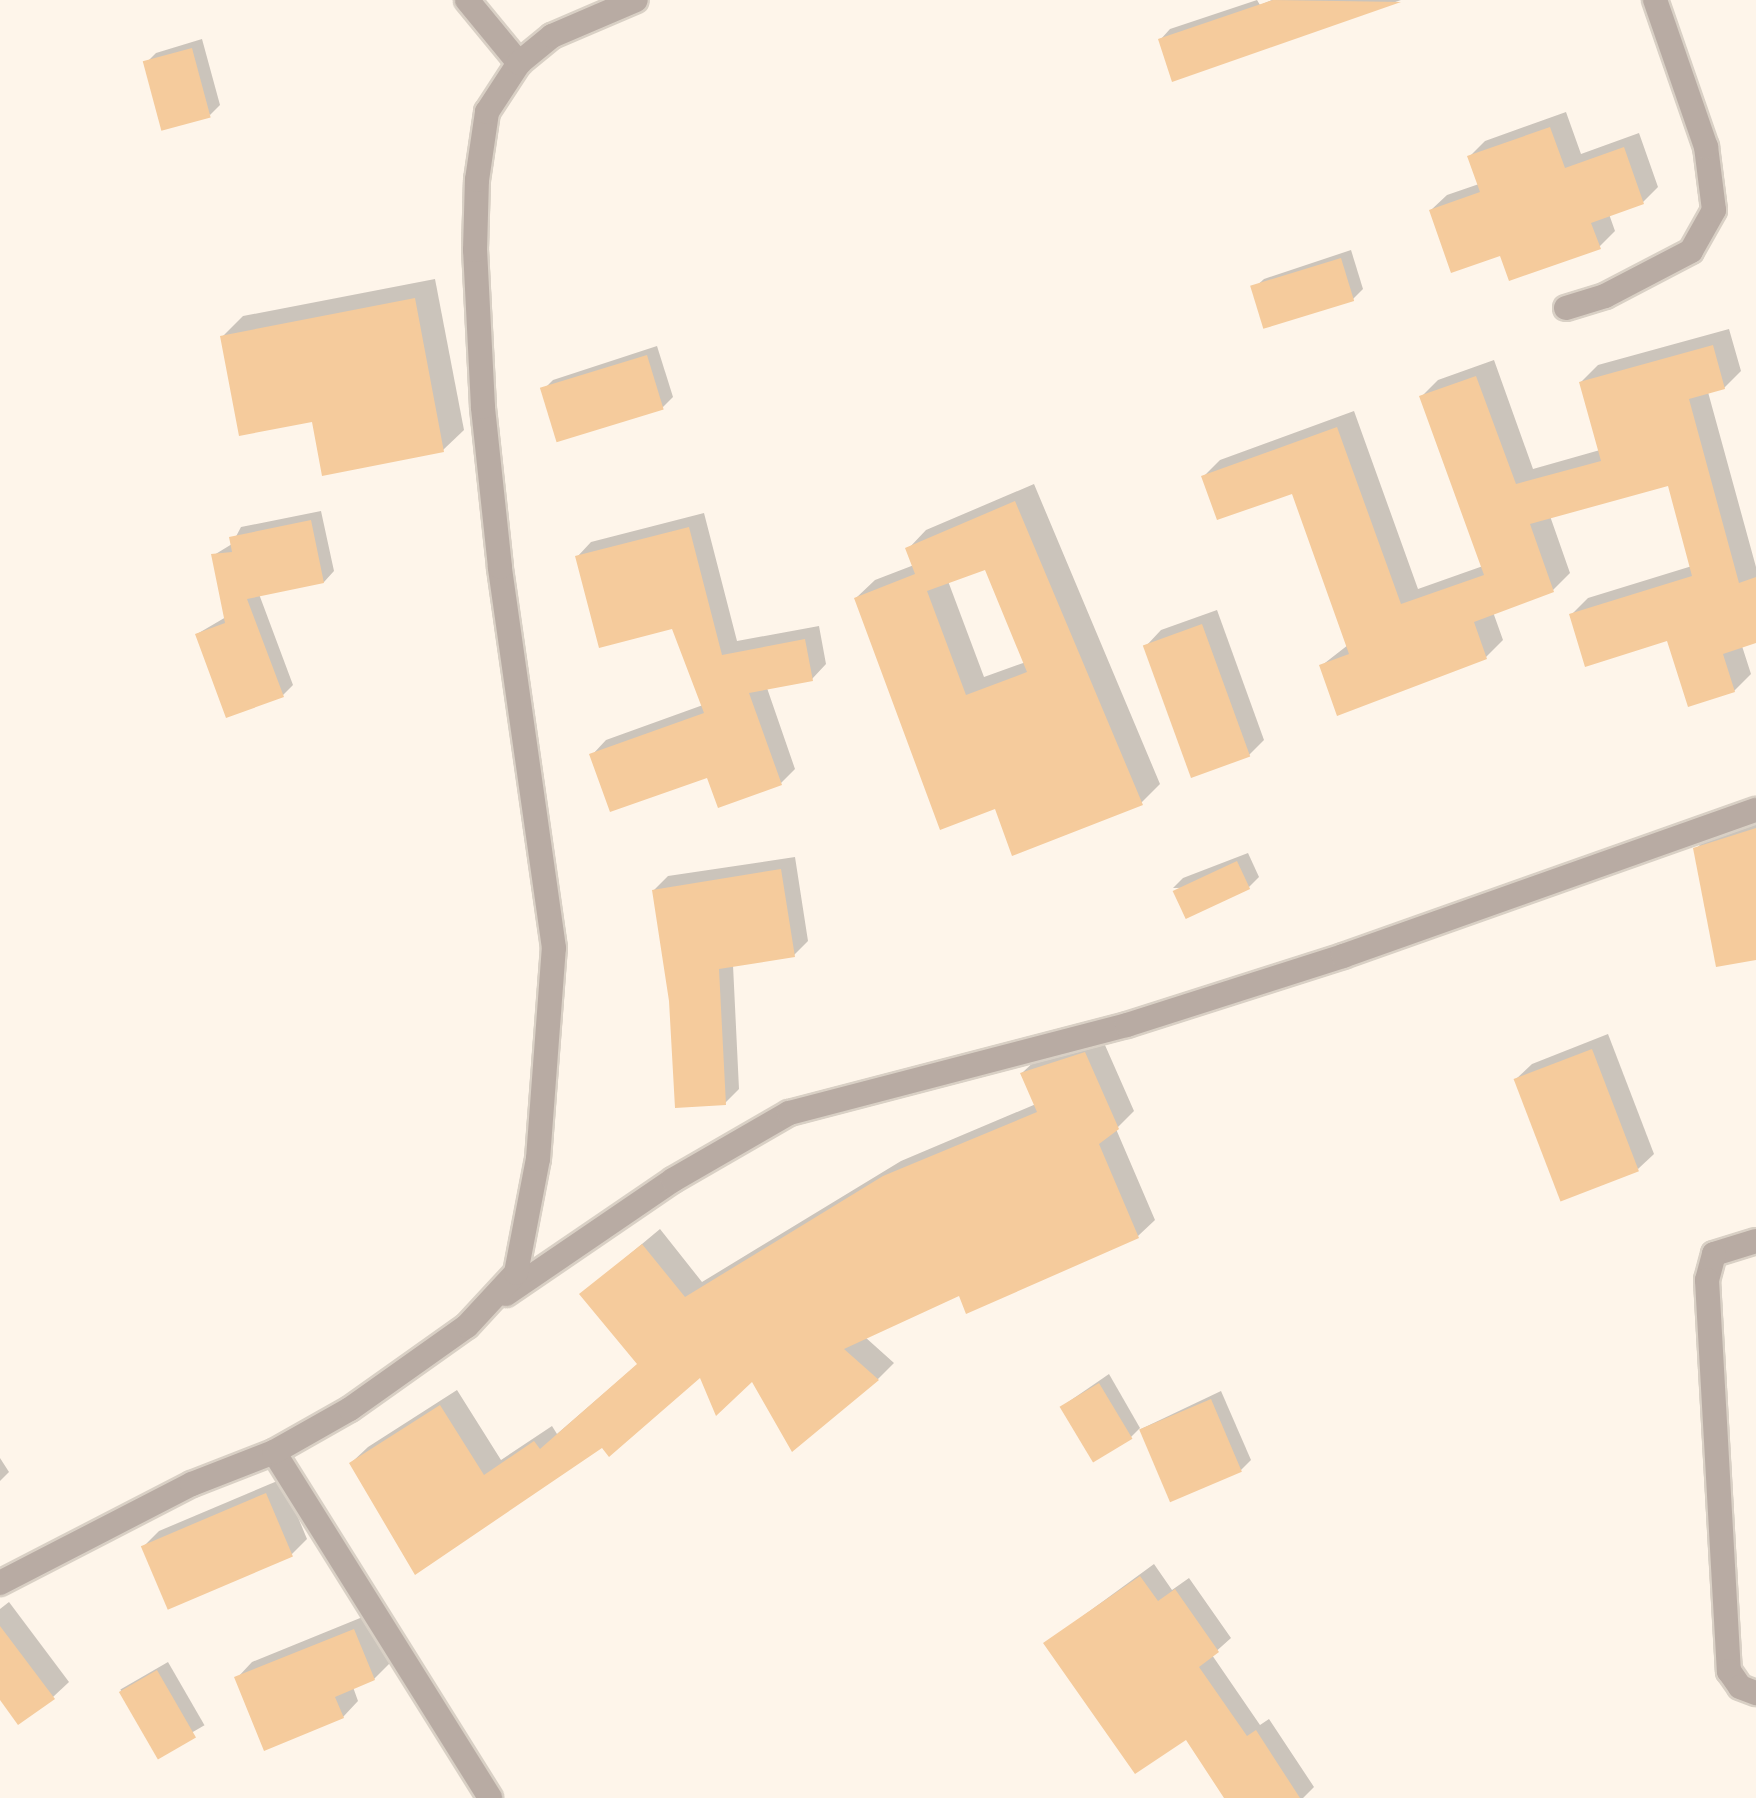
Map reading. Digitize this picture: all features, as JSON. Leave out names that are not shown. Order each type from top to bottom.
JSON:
[{"type":"street","points":[[467,0],[519,63]]},
{"type":"street","points":[[497,1299],[516,1273],[538,1159],[554,948],[500,567],[475,250],[487,112],[519,63],[552,36],[636,0]]},
{"type":"street","points":[[1566,308],[1605,296],[1691,251],[1714,210],[1706,147],[1655,0]]},
{"type":"street","points":[[0,1583],[154,1503],[274,1452],[391,1384],[497,1299],[673,1180],[789,1113],[1127,1025],[1343,956],[1756,810]]},
{"type":"street","points":[[1756,1241],[1714,1254],[1707,1280],[1729,1671],[1740,1687],[1756,1693]]},
{"type":"street","points":[[274,1452],[490,1798]]},
{"type":"building","points":[[1273,0],[1401,2],[1172,82],[1158,39]]},
{"type":"building","points":[[192,48],[211,118],[161,131],[143,61]]},
{"type":"building","points":[[1550,127],[1565,168],[1624,147],[1644,204],[1591,223],[1601,249],[1509,281],[1500,256],[1451,273],[1429,210],[1480,192],[1467,156]]},
{"type":"building","points":[[1341,258],[1354,301],[1263,329],[1250,286]]},
{"type":"building","points":[[415,298],[444,452],[322,476],[312,422],[239,436],[220,336]]},
{"type":"building","points":[[1713,345],[1725,389],[1689,399],[1739,583],[1756,577],[1756,643],[1723,654],[1735,692],[1688,707],[1667,641],[1585,667],[1569,614],[1692,576],[1668,486],[1530,524],[1554,592],[1474,622],[1487,659],[1337,716],[1319,665],[1349,654],[1292,494],[1217,520],[1201,476],[1337,427],[1401,604],[1484,575],[1419,396],[1476,376],[1516,484],[1601,461],[1579,382]]},
{"type":"building","points":[[647,355],[664,410],[557,442],[540,388]]},
{"type":"building","points":[[1015,501],[1143,805],[1012,856],[995,809],[940,830],[854,598],[915,574],[905,548]],"holes":[[[985,570],[1027,672],[966,695],[927,591]]]},
{"type":"building","points":[[311,520],[324,583],[247,599],[284,697],[226,718],[195,634],[225,623],[211,554],[232,552],[229,537]]},
{"type":"building","points":[[689,527],[722,655],[805,639],[813,681],[749,693],[782,785],[718,808],[707,778],[610,812],[589,754],[704,713],[672,629],[599,648],[575,556]]},
{"type":"building","points":[[1202,624],[1250,756],[1191,778],[1143,646]]},
{"type":"building","points":[[1756,828],[1756,960],[1716,967],[1693,848]]},
{"type":"building","points":[[1237,861],[1250,889],[1186,919],[1173,891]]},
{"type":"building","points":[[781,869],[795,957],[719,969],[726,1105],[675,1108],[669,1001],[652,890]]},
{"type":"building","points":[[1592,1049],[1639,1171],[1561,1201],[1514,1079]]},
{"type":"building","points":[[1085,1052],[1119,1129],[1099,1144],[1139,1238],[966,1314],[959,1296],[844,1349],[879,1380],[792,1452],[752,1382],[716,1416],[700,1378],[609,1457],[602,1448],[415,1575],[349,1463],[440,1405],[484,1475],[534,1441],[540,1449],[637,1364],[579,1294],[642,1244],[685,1297],[883,1176],[1037,1112],[1020,1073]]},
{"type":"building","points":[[1099,1383],[1132,1439],[1093,1462],[1060,1407]]},
{"type":"building","points":[[1211,1399],[1242,1472],[1170,1502],[1139,1429]]},
{"type":"building","points":[[266,1493],[293,1557],[168,1610],[141,1546]]},
{"type":"building","points":[[1140,1576],[1158,1601],[1175,1589],[1219,1652],[1199,1667],[1247,1736],[1256,1730],[1300,1798],[1224,1798],[1186,1740],[1135,1774],[1043,1643]]},
{"type":"building","points":[[0,1626],[55,1699],[18,1725],[0,1700]]},
{"type":"building","points":[[354,1629],[375,1680],[335,1697],[344,1718],[264,1751],[234,1677]]},
{"type":"building","points":[[157,1670],[196,1738],[158,1760],[119,1692]]}]
